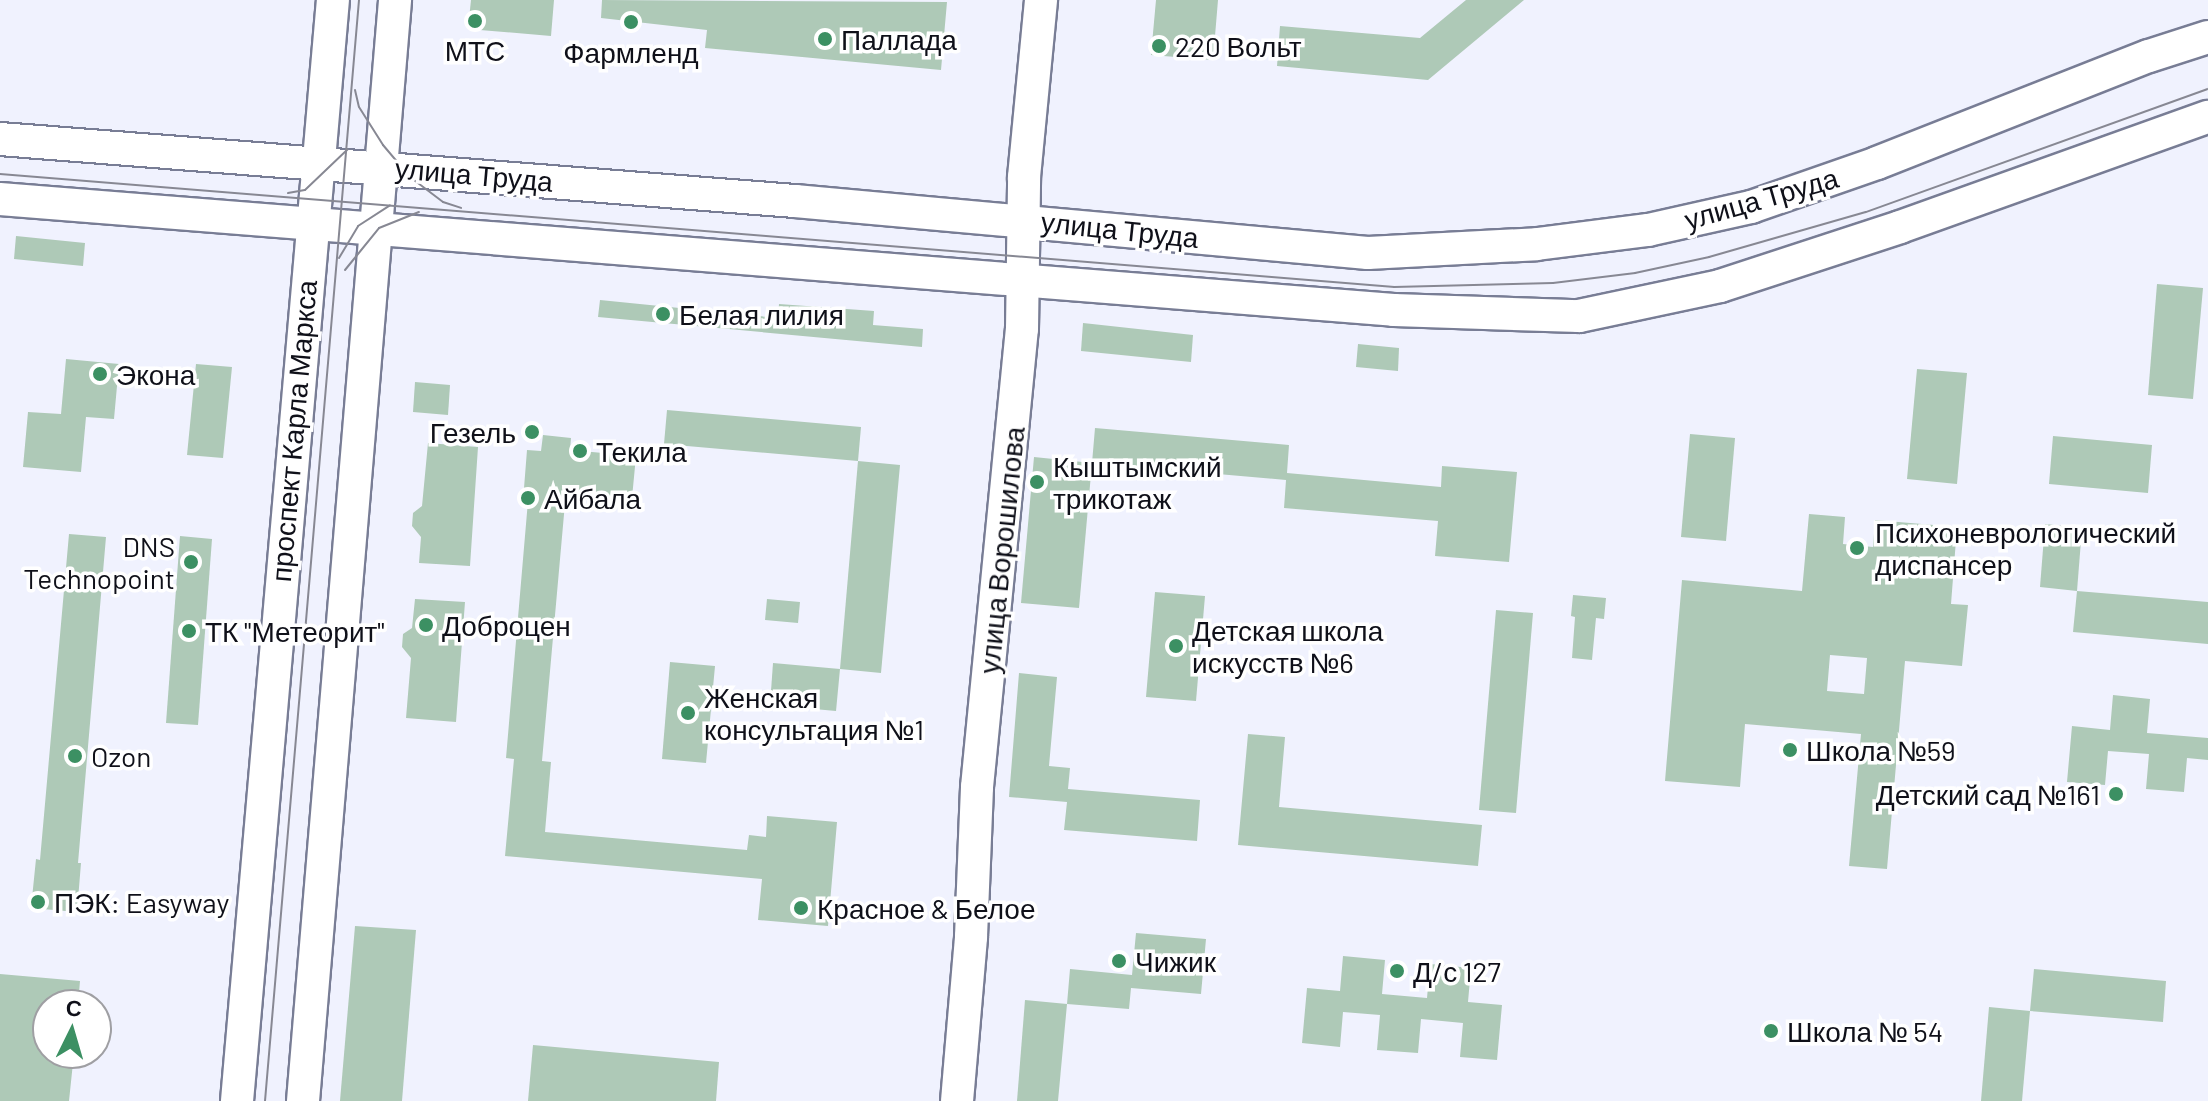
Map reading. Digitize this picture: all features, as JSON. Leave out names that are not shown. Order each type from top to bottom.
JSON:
[{"type":"main road","name":"проспект Карла Маркса","points":[[237,1101],[333,0]]},
{"type":"main road","points":[[303,1101],[395,0]]},
{"type":"main road","name":"улица Ворошилова","points":[[957,1101],[972,923],[977,787],[1022,329],[1024,177],[1041,0]]},
{"type":"main road","name":"улица Труда","points":[[0,139],[1023,220],[1368,253],[1537,244],[1648,230],[1751,207],[2149,56],[2208,37]]},
{"type":"main road","name":"улица Труда","points":[[0,199],[1394,310],[1579,316],[1720,286],[1900,227],[2208,117]]},
{"type":"building","points":[[471,0],[554,0],[551,36],[468,29]]},
{"type":"building","name":"Паллада","points":[[602,0],[947,2],[941,70],[705,48],[707,30],[601,18]]},
{"type":"building","points":[[1156,0],[1218,0],[1213,60],[1151,55]]},
{"type":"building","points":[[1466,0],[1524,0],[1428,80],[1277,66],[1280,26],[1420,38]]},
{"type":"building","points":[[16,236],[85,243],[83,266],[14,259]]},
{"type":"building","points":[[2157,284],[2203,288],[2193,399],[2148,395]]},
{"type":"building","points":[[600,300],[778,318],[779,304],[874,311],[873,325],[923,329],[922,347],[598,317]]},
{"type":"building","points":[[1083,323],[1193,335],[1191,362],[1081,351]]},
{"type":"building","points":[[1358,344],[1399,348],[1398,371],[1356,367]]},
{"type":"building","points":[[66,359],[119,364],[114,419],[86,417],[81,472],[23,467],[28,412],[61,414]]},
{"type":"building","points":[[196,364],[232,367],[223,458],[187,455]]},
{"type":"building","points":[[1917,369],[1967,373],[1957,484],[1907,479]]},
{"type":"building","points":[[415,382],[450,385],[448,415],[413,412]]},
{"type":"building","points":[[667,410],[861,427],[858,461],[664,444]]},
{"type":"building","points":[[1095,428],[1289,445],[1287,473],[1441,487],[1442,466],[1517,472],[1509,562],[1435,556],[1438,521],[1284,508],[1286,480],[1092,463]]},
{"type":"building","points":[[1690,434],[1735,438],[1726,541],[1681,537]]},
{"type":"building","points":[[543,435],[571,438],[570,450],[636,456],[632,498],[566,492],[542,761],[551,762],[545,832],[747,850],[749,835],[766,837],[767,816],[837,822],[828,926],[758,920],[762,879],[505,856],[514,759],[506,758],[529,489],[524,488],[527,450],[541,451]]},
{"type":"building","points":[[2053,436],[2152,445],[2148,493],[2049,484]]},
{"type":"building","points":[[428,443],[478,447],[470,566],[419,563],[421,537],[412,526],[413,513],[422,506]]},
{"type":"building","points":[[1034,457],[1092,463],[1079,608],[1021,603]]},
{"type":"building","points":[[858,461],[900,465],[881,673],[840,669]]},
{"type":"building","points":[[1809,514],[1845,517],[1843,544],[1873,547],[1875,520],[1957,527],[1951,604],[1968,605],[1962,666],[1905,661],[1887,869],[1849,866],[1861,734],[1745,724],[1740,787],[1665,781],[1682,580],[1802,591]],"holes":[[[1830,655],[1867,658],[1864,694],[1827,691]]]},
{"type":"building","points":[[2045,524],[2082,528],[2077,591],[2040,587]]},
{"type":"building","points":[[69,534],[106,537],[78,863],[81,863],[77,912],[31,908],[36,859],[40,860]]},
{"type":"building","name":"ТК \"Метеорит\"","points":[[180,536],[212,539],[198,725],[166,723]]},
{"type":"building","points":[[2077,591],[2208,602],[2208,644],[2073,632]]},
{"type":"building","name":"Детская школа искусств №6","points":[[1155,592],[1205,596],[1196,701],[1146,697]]},
{"type":"building","points":[[1573,595],[1606,598],[1604,619],[1596,618],[1592,660],[1572,658]]},
{"type":"building","points":[[415,599],[465,602],[456,722],[406,718],[411,658],[402,647],[403,634],[412,628]]},
{"type":"building","points":[[767,599],[800,602],[798,623],[765,620]]},
{"type":"building","points":[[1496,610],[1533,613],[1516,813],[1479,810]]},
{"type":"building","name":"Женская консультация №1","points":[[670,662],[715,666],[706,763],[662,759]]},
{"type":"building","points":[[773,663],[840,669],[836,711],[770,705]]},
{"type":"building","points":[[1019,673],[1057,677],[1049,766],[1070,768],[1068,789],[1200,800],[1197,841],[1064,830],[1067,802],[1009,797]]},
{"type":"building","points":[[2113,695],[2150,699],[2147,733],[2208,738],[2208,760],[2187,758],[2184,792],[2146,789],[2149,754],[2108,751],[2105,785],[2067,782],[2072,726],[2110,730]]},
{"type":"building","points":[[1248,734],[1285,737],[1279,807],[1482,825],[1478,866],[1238,845]]},
{"type":"building","points":[[355,926],[416,930],[402,1101],[340,1101]]},
{"type":"building","points":[[1136,933],[1206,939],[1201,994],[1131,988],[1129,1009],[1067,1004],[1070,969],[1132,975]]},
{"type":"building","points":[[1343,956],[1385,960],[1382,994],[1427,998],[1430,964],[1471,968],[1468,1002],[1502,1005],[1497,1060],[1460,1057],[1463,1023],[1421,1019],[1418,1053],[1377,1050],[1380,1015],[1343,1012],[1340,1047],[1302,1043],[1307,988],[1340,991]]},
{"type":"building","points":[[2034,969],[2166,981],[2163,1022],[2030,1011]]},
{"type":"building","points":[[0,974],[80,981],[79,989],[32,989],[32,1069],[72,1069],[69,1101],[0,1101]]},
{"type":"building","points":[[1025,1000],[1067,1004],[1058,1101],[1017,1101]]},
{"type":"building","points":[[1989,1007],[2030,1011],[2022,1101],[1981,1101]]},
{"type":"building","points":[[533,1045],[719,1062],[716,1101],[528,1101]]},
{"type":"tram line","points":[[265,1101],[359,0]]},
{"type":"tram line","points":[[0,174],[1394,287],[1553,283],[1635,273],[1709,257],[1866,212],[2208,89]]},
{"type":"tram line","points":[[355,90],[359,107],[383,145],[410,177],[443,202],[461,208]]},
{"type":"tram line","points":[[288,193],[305,190],[348,149]]},
{"type":"tram line","points":[[339,258],[358,226],[390,205]]},
{"type":"tram line","points":[[345,270],[379,228],[419,212]]},
{"type":"place","name":"МТС","points":[[475,21]]},
{"type":"place","name":"Фармленд","points":[[631,22]]},
{"type":"place","name":"Паллада","points":[[825,39]]},
{"type":"place","name":"220 Вольт","points":[[1159,46]]},
{"type":"place","name":"Белая лилия","points":[[663,314]]},
{"type":"place","name":"Экона","points":[[100,374]]},
{"type":"place","name":"Гезель","points":[[532,432]]},
{"type":"place","name":"Текила","points":[[580,451]]},
{"type":"place","name":"Кыштымский трикотаж","points":[[1037,482]]},
{"type":"place","name":"Айбала","points":[[528,498]]},
{"type":"place","name":"Психоневрологический диспансер","points":[[1857,548]]},
{"type":"place","name":"DNS Technopoint","points":[[191,562]]},
{"type":"place","name":"Доброцен","points":[[426,625]]},
{"type":"place","name":"ТК \"Метеорит\"","points":[[189,631]]},
{"type":"place","name":"Детская школа искусств №6","points":[[1176,646]]},
{"type":"place","name":"Женская консультация №1","points":[[688,713]]},
{"type":"place","name":"Школа №59","points":[[1790,750]]},
{"type":"place","name":"Ozon","points":[[75,756]]},
{"type":"place","name":"Детский сад №161","points":[[2116,794]]},
{"type":"place","name":"ПЭК: Easyway","points":[[38,902]]},
{"type":"place","name":"Красное & Белое","points":[[801,908]]},
{"type":"place","name":"Чижик","points":[[1119,961]]},
{"type":"place","name":"Д/с 127","points":[[1397,971]]},
{"type":"place","name":"Школа № 54","points":[[1771,1031]]}]
